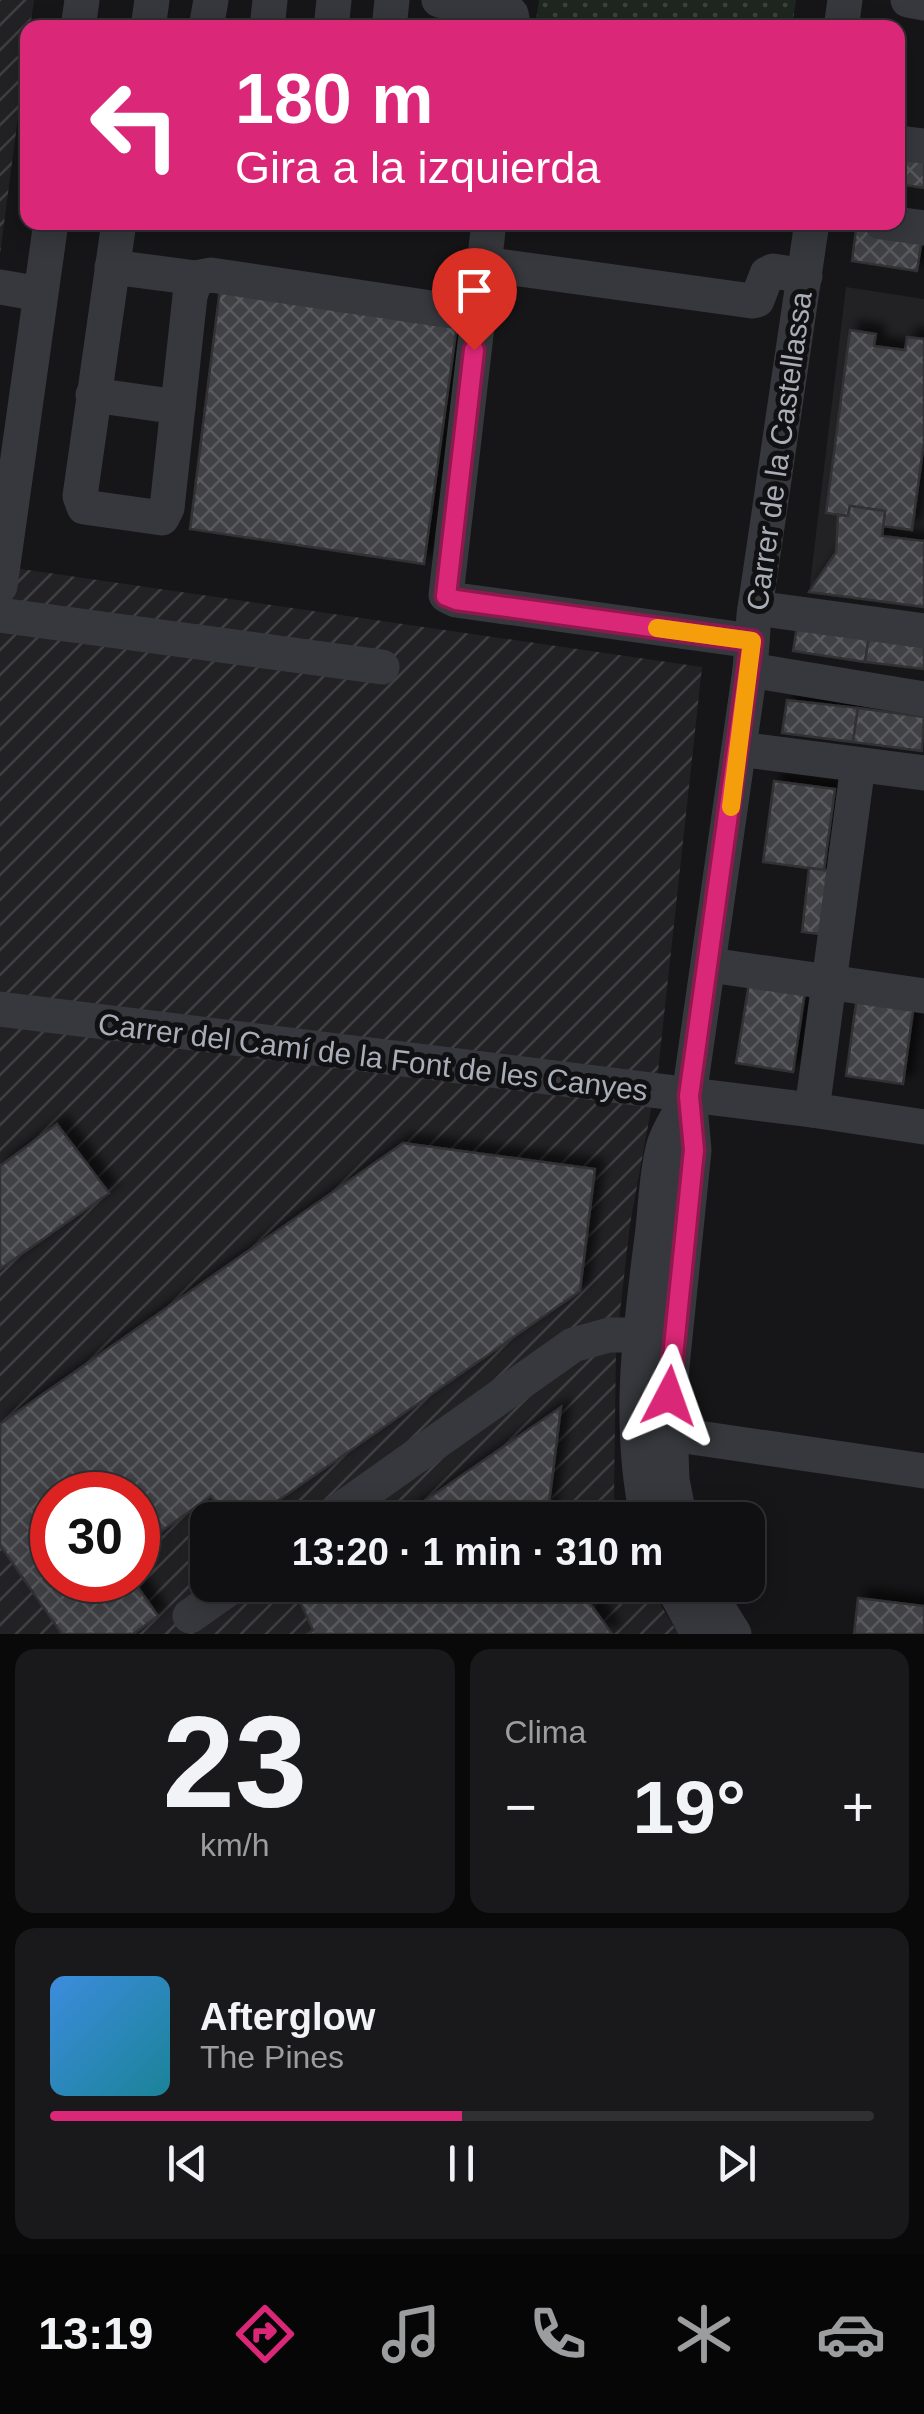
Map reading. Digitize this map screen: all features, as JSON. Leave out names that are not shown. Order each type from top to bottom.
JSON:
[{"type":"street","points":[[908,0],[924,2]]},
{"type":"street","points":[[447,10],[511,14],[515,20]]},
{"type":"street","points":[[0,586],[49,230]]},
{"type":"street","points":[[118,230],[80,496],[84,506],[162,518],[167,508],[190,296],[196,278]]},
{"type":"street","points":[[488,230],[446,596],[752,639],[924,631]]},
{"type":"street","name":"Carrer de la Castellassa","points":[[676,1502],[672,1480],[671,1354],[694,1150],[689,1096],[811,230]]},
{"type":"street","points":[[484,264],[752,301],[757,300],[767,274],[772,271],[804,276]]},
{"type":"street","points":[[112,268],[196,278],[211,275],[478,315]]},
{"type":"street","points":[[0,287],[40,294]]},
{"type":"street","points":[[93,395],[178,407]]},
{"type":"street","points":[[0,615],[382,667]]},
{"type":"street","points":[[752,639],[924,699]]},
{"type":"street","points":[[739,749],[924,773]]},
{"type":"street","points":[[812,1110],[858,764]]},
{"type":"street","points":[[710,965],[924,996]]},
{"type":"street","name":"Carrer del Camí de la Font de les Canyes","points":[[0,1010],[689,1096],[923,1120]]},
{"type":"street","name":"Carrer de la Castellassa","points":[[644,1502],[635,1391],[640,1335],[664,1144],[689,1096]]},
{"type":"street","points":[[351,1502],[573,1345],[609,1335],[640,1335]]},
{"type":"street","points":[[671,1434],[924,1470]]},
{"type":"street","points":[[190,1616],[210,1602]]},
{"type":"street","points":[[681,1602],[698,1634]]},
{"type":"street","points":[[714,1602],[734,1634]]},
{"type":"shaded area","points":[[0,0],[34,0],[31,20],[20,20],[20,102],[0,254]]},
{"type":"shaded area","points":[[539,0],[796,0],[793,20],[536,20]]},
{"type":"shaded area","points":[[846,287],[924,299],[924,607],[809,592]]},
{"type":"shaded area","points":[[0,566],[702,667],[658,1071],[630,1224],[616,1347],[616,1502],[190,1502],[190,1602],[659,1602],[678,1634],[0,1634]]},
{"type":"building","points":[[905,152],[924,154],[924,188],[905,185]]},
{"type":"building","points":[[856,230],[922,239],[917,271],[852,261]]},
{"type":"building","points":[[220,288],[457,325],[424,564],[190,529]]},
{"type":"building","points":[[850,330],[876,334],[874,346],[905,350],[907,337],[924,339],[924,442],[912,530],[883,526],[885,511],[850,506],[848,516],[826,513]]},
{"type":"building","points":[[850,506],[885,511],[882,536],[924,541],[924,607],[809,592],[836,552],[838,515],[848,516]]},
{"type":"building","points":[[798,620],[870,631],[865,662],[793,651]]},
{"type":"building","points":[[870,631],[924,637],[924,669],[865,662]]},
{"type":"building","points":[[787,700],[858,708],[853,742],[782,733]]},
{"type":"building","points":[[858,708],[924,717],[922,751],[853,742]]},
{"type":"building","points":[[774,781],[835,789],[824,870],[763,862]]},
{"type":"building","points":[[809,868],[838,872],[829,935],[802,932]]},
{"type":"building","points":[[749,983],[805,992],[793,1072],[736,1063]]},
{"type":"building","points":[[857,996],[914,1004],[903,1084],[846,1076]]},
{"type":"building","points":[[57,1124],[109,1193],[0,1269],[0,1166]]},
{"type":"building","points":[[403,1143],[595,1169],[580,1291],[276,1502],[215,1502],[211,1496],[203,1502],[190,1502],[190,1511],[160,1532],[160,1472],[30,1472],[30,1588],[0,1545],[0,1424]]},
{"type":"building","points":[[561,1407],[549,1502],[423,1502]]},
{"type":"building","points":[[858,1598],[924,1606],[924,1634],[854,1634]]},
{"type":"building","points":[[40,1602],[148,1602],[158,1616],[133,1634],[62,1634]]},
{"type":"building","points":[[300,1602],[589,1602],[612,1634],[307,1634],[313,1630]]},
{"type":"slow traffic","points":[[657,628],[752,641],[731,807]]},
{"type":"route","points":[[474,350],[446,596],[752,641],[689,1096],[694,1150],[669,1396]]}]
